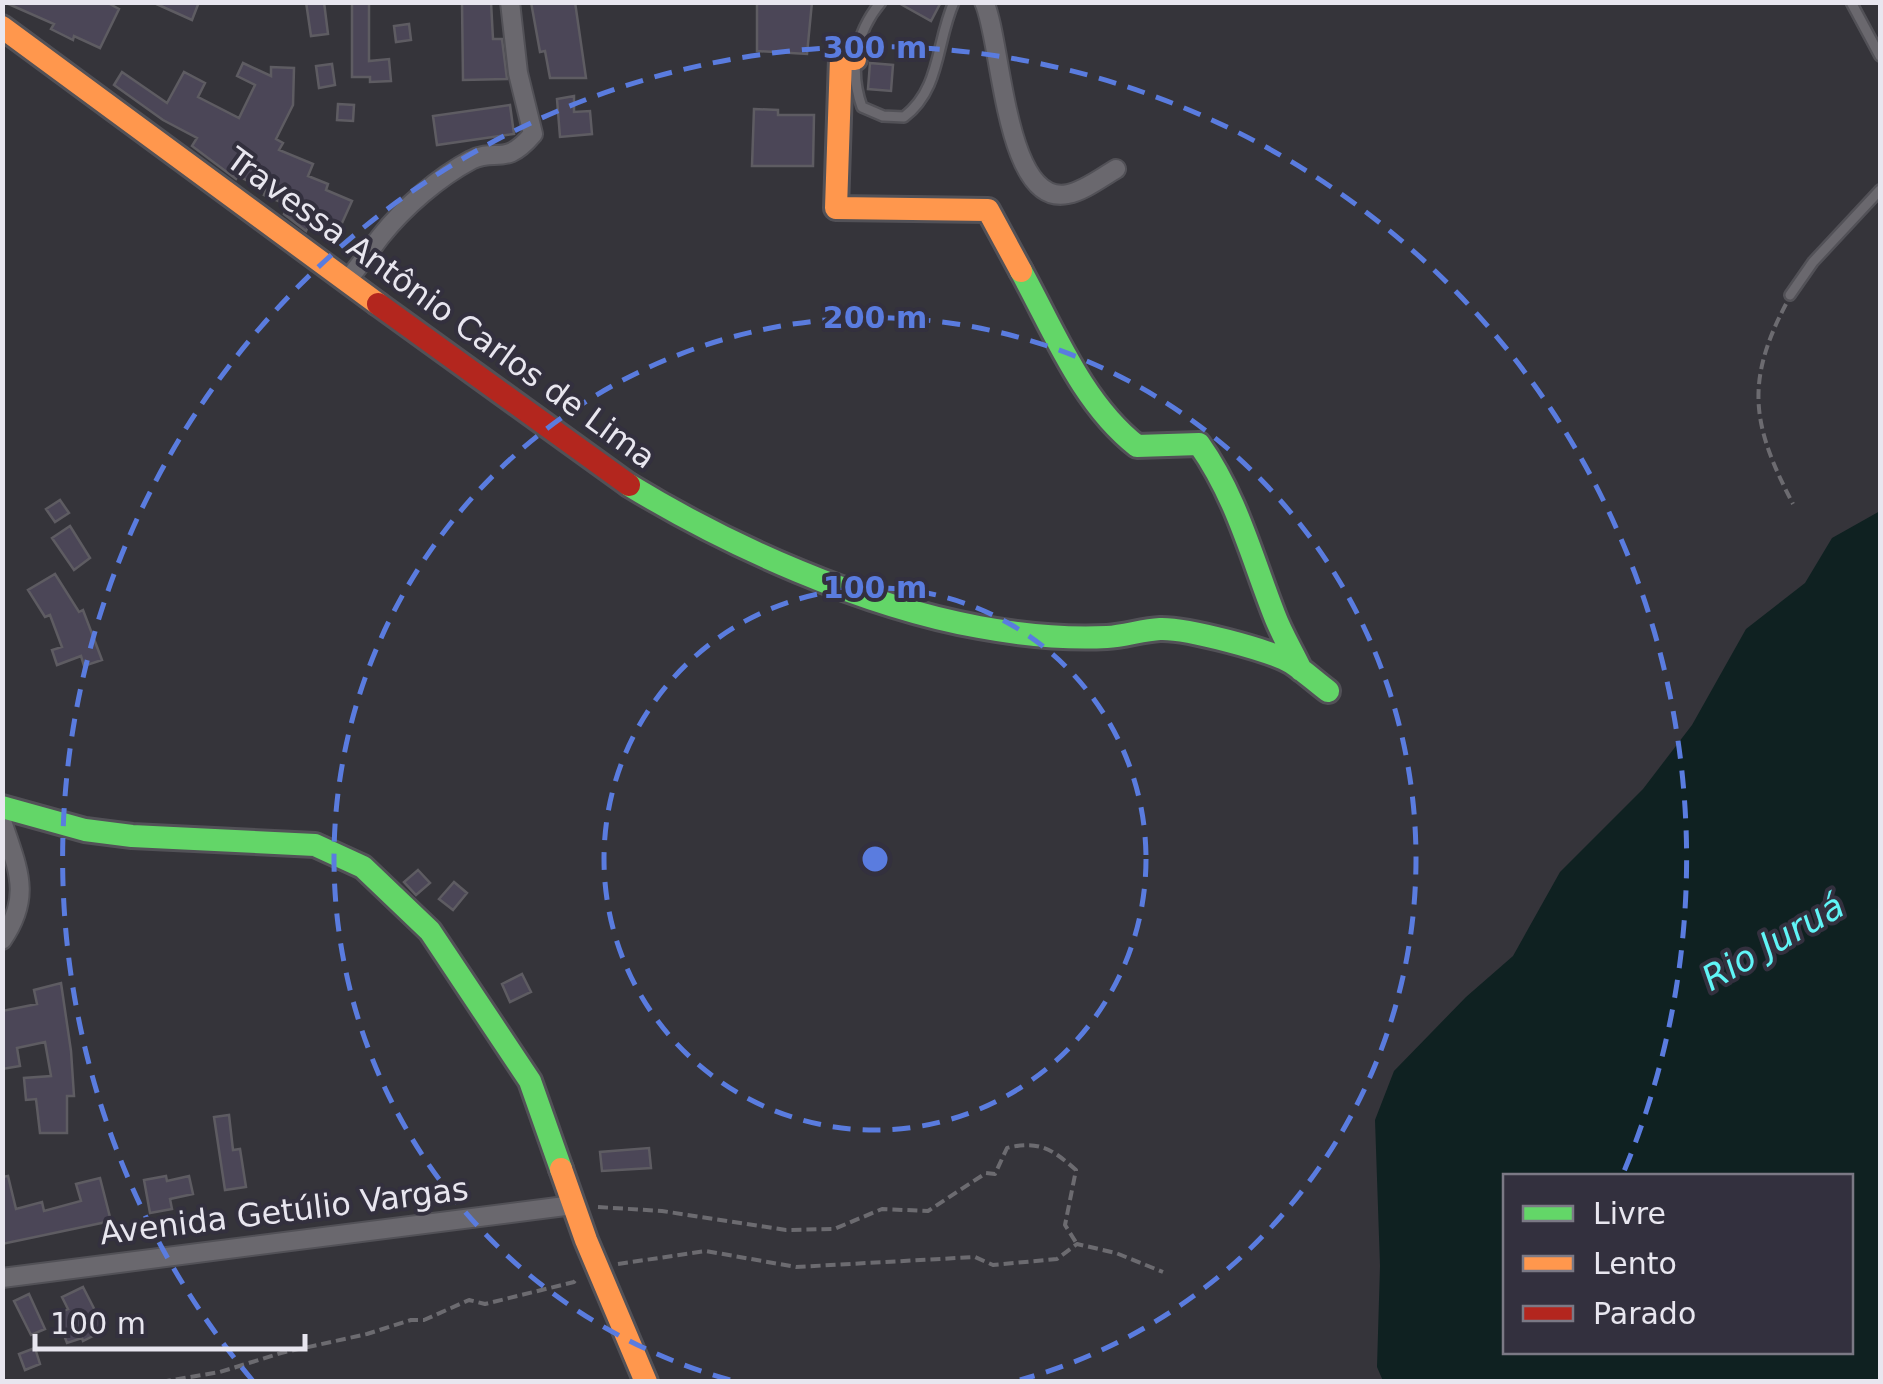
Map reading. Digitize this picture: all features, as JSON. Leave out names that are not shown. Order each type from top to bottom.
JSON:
[{"type":"street","points":[[348,280],[384,232],[419,197],[474,158],[504,157],[521,148],[533,134],[518,72],[510,2]]},
{"type":"street","points":[[984,2],[993,27],[1011,130],[1032,176],[1047,192],[1068,195],[1116,169]]},
{"type":"street","name":"Travessa Antônio Carlos de Lima","points":[[2,26],[548,430],[632,487],[720,534],[818,578],[896,607],[977,627],[1049,638],[1111,637],[1161,629],[1185,632],[1272,655],[1301,670],[1328,691]]},
{"type":"street","points":[[855,59],[841,58],[836,208],[988,210],[1082,383],[1118,431],[1137,446],[1199,444],[1218,468],[1244,519],[1274,616],[1301,670]]},
{"type":"street","points":[[2,807],[84,830],[116,834],[200,842],[315,845],[363,867],[430,931],[530,1081],[596,1265],[646,1382]]},
{"type":"street","points":[[2,821],[22,896],[2,940]]},
{"type":"street","name":"Avenida Getúlio Vargas","points":[[2,1278],[574,1205]]},
{"type":"lane","points":[[881,2],[863,32],[853,83],[862,108],[883,116],[904,117],[919,106],[928,90],[954,2]]},
{"type":"lane","points":[[1850,2],[1880,56]]},
{"type":"lane","points":[[1790,295],[1813,262],[1880,190]]},
{"type":"path","points":[[1790,295],[1768,338],[1758,402],[1759,427],[1792,504]]},
{"type":"path","points":[[574,1205],[662,1211],[786,1230],[834,1229],[882,1210],[928,1211],[986,1172],[995,1174],[1007,1148],[1030,1142],[1057,1154],[1076,1170],[1065,1225],[1077,1244],[1116,1253],[1163,1272]]},
{"type":"path","points":[[161,1382],[220,1372],[281,1352],[424,1320],[468,1300],[486,1304],[506,1301],[574,1282],[585,1269],[596,1265],[632,1264],[706,1251],[796,1267],[975,1257],[993,1265],[1057,1260],[1077,1244]]},
{"type":"water","name":"Rio Juruá","points":[[1880,511],[1877,1381],[1383,1381],[1377,1367],[1380,1266],[1375,1120],[1394,1071],[1466,997],[1513,956],[1560,872],[1643,789],[1692,725],[1746,629],[1805,583],[1832,538]]},
{"type":"building","points":[[4,2],[106,2],[119,9],[100,48],[74,36],[73,40],[51,29],[54,24]]},
{"type":"building","points":[[152,2],[199,2],[192,20]]},
{"type":"building","points":[[306,2],[324,2],[328,34],[311,36]]},
{"type":"building","points":[[352,2],[369,2],[369,61],[389,59],[391,81],[370,82],[370,77],[352,77]]},
{"type":"building","points":[[462,2],[491,2],[493,39],[502,39],[507,79],[463,80]]},
{"type":"building","points":[[531,2],[575,2],[586,78],[550,78],[545,51],[540,52]]},
{"type":"building","points":[[757,2],[812,2],[807,54],[757,51]]},
{"type":"building","points":[[897,2],[941,2],[931,21]]},
{"type":"building","points":[[409,24],[411,40],[396,42],[394,26]]},
{"type":"building","points":[[243,63],[271,76],[271,67],[294,68],[293,105],[276,139],[283,143],[279,150],[313,164],[308,176],[328,184],[326,190],[352,201],[337,234],[310,222],[306,231],[284,214],[288,205],[264,195],[266,190],[238,176],[236,179],[192,146],[197,138],[163,120],[114,85],[122,72],[167,103],[184,72],[205,83],[198,97],[239,118],[255,85],[237,76]]},
{"type":"building","points":[[870,63],[893,65],[891,91],[868,89]]},
{"type":"building","points":[[332,64],[335,85],[319,88],[316,66]]},
{"type":"building","points":[[574,96],[574,112],[590,111],[592,134],[560,137],[557,99]]},
{"type":"building","points":[[338,104],[354,105],[353,121],[337,120]]},
{"type":"building","points":[[510,105],[514,134],[437,145],[433,116]]},
{"type":"building","points":[[754,109],[778,110],[778,115],[814,115],[813,166],[752,166]]},
{"type":"building","points":[[60,500],[69,513],[55,522],[46,509]]},
{"type":"building","points":[[70,526],[90,558],[74,570],[52,538]]},
{"type":"building","points":[[55,574],[79,612],[83,610],[102,660],[84,666],[81,656],[57,665],[52,650],[62,647],[50,615],[45,617],[28,590]]},
{"type":"building","points":[[418,870],[430,883],[416,895],[404,882]]},
{"type":"building","points":[[454,882],[467,893],[453,910],[439,899]]},
{"type":"building","points":[[522,974],[531,992],[510,1002],[502,984]]},
{"type":"building","points":[[61,983],[74,1096],[67,1096],[67,1133],[40,1133],[36,1099],[26,1100],[24,1078],[51,1076],[45,1042],[17,1048],[20,1066],[2,1069],[2,1011],[37,1004],[34,990]]},
{"type":"building","points":[[229,1115],[233,1150],[240,1149],[246,1187],[225,1190],[214,1117]]},
{"type":"building","points":[[649,1148],[651,1168],[602,1171],[600,1152]]},
{"type":"building","points":[[8,1176],[16,1209],[42,1202],[44,1211],[81,1201],[76,1184],[100,1178],[111,1221],[2,1244],[2,1177]]},
{"type":"building","points":[[166,1176],[167,1181],[189,1176],[193,1194],[170,1199],[172,1209],[150,1213],[144,1180]]},
{"type":"building","points":[[83,1287],[105,1330],[83,1341],[82,1338],[67,1343],[56,1314],[68,1309],[62,1297]]},
{"type":"building","points":[[29,1294],[45,1329],[31,1335],[14,1301]]},
{"type":"building","points":[[35,1348],[40,1364],[25,1370],[19,1354]]},
{"type":"traffic: fast","points":[[1021,271],[1085,388],[1118,429],[1137,446],[1199,444],[1233,505],[1277,621],[1301,670]]},
{"type":"traffic: fast","points":[[629,485],[753,551],[889,605],[979,627],[1043,636],[1107,637],[1160,629],[1188,632],[1281,658],[1328,691]]},
{"type":"traffic: fast","points":[[2,807],[85,830],[132,836],[315,845],[363,867],[430,931],[530,1081],[561,1169]]},
{"type":"traffic: slow","points":[[2,27],[378,304]]},
{"type":"traffic: slow","points":[[855,59],[841,58],[836,208],[988,210],[1021,271]]},
{"type":"traffic: slow","points":[[561,1169],[586,1240],[646,1382]]},
{"type":"traffic: jam","points":[[378,304],[629,485]]}]
